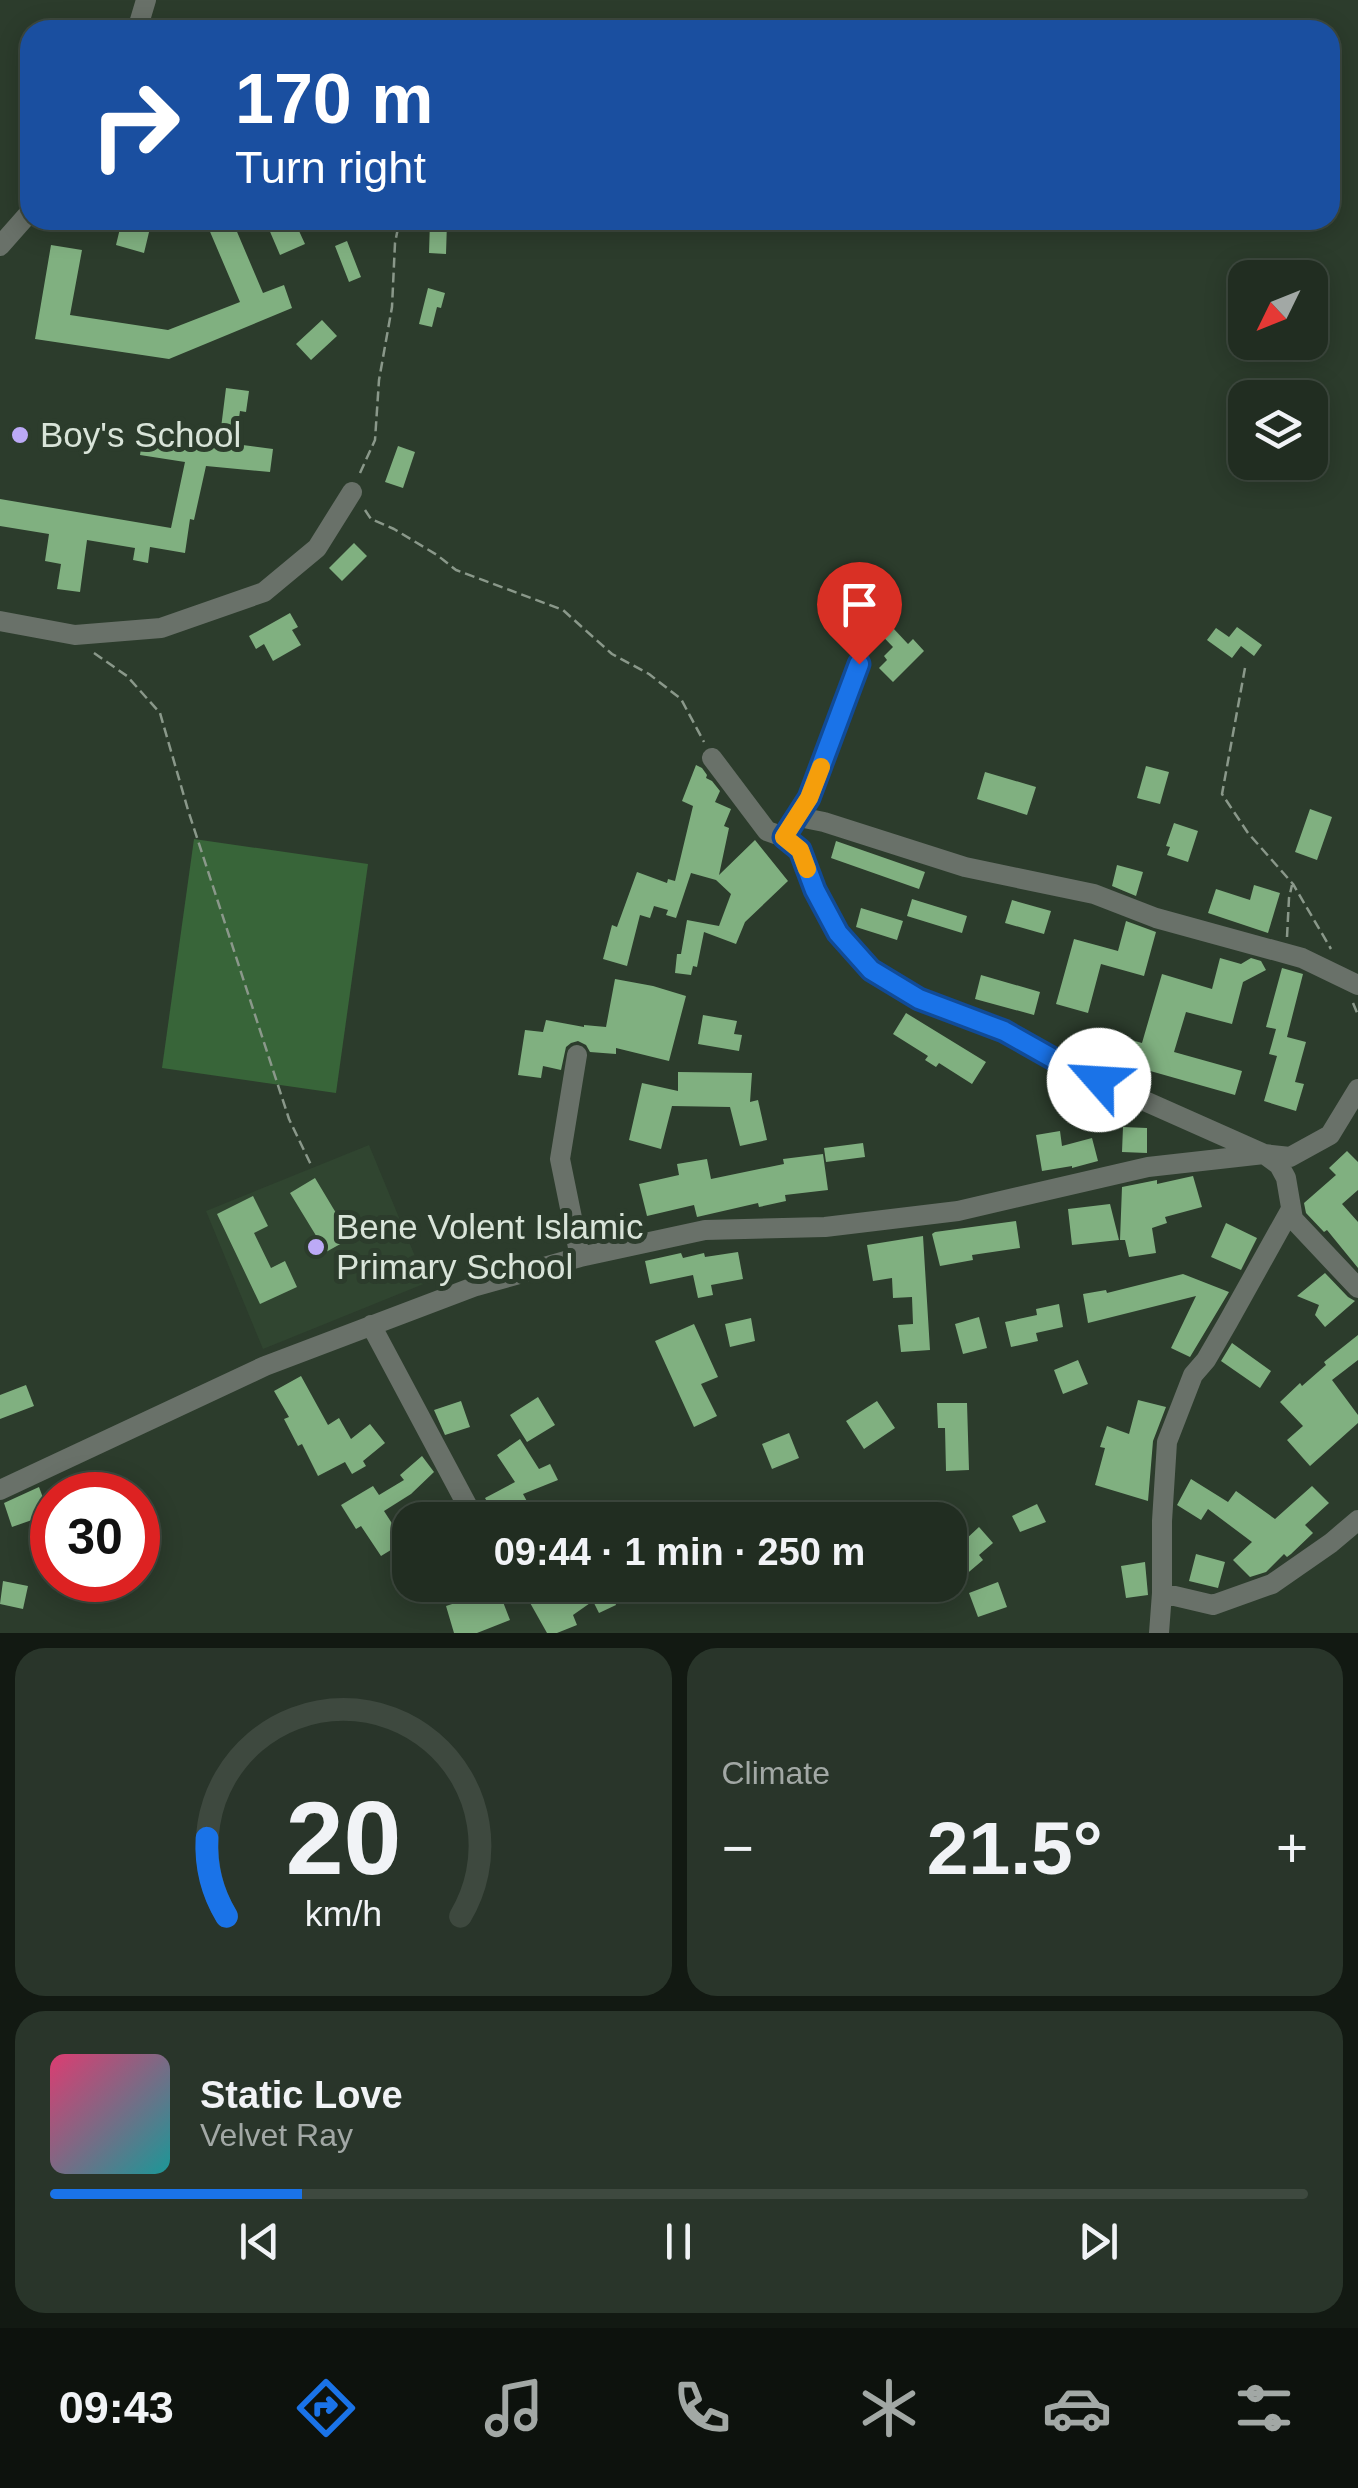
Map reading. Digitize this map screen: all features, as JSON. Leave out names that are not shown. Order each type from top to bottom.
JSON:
[{"type":"street","points":[[0,246],[20,223]]},
{"type":"street","points":[[0,621],[75,634],[161,628],[264,592],[316,548],[352,492]]},
{"type":"street","points":[[784,837],[809,798],[859,664]]},
{"type":"street","points":[[712,758],[767,831],[784,837],[800,850],[815,890],[838,933],[871,970],[919,999],[1004,1031],[1066,1066],[1264,1154],[1279,1165],[1286,1178],[1294,1219],[1358,1288]]},
{"type":"street","points":[[784,837],[799,817],[824,822],[965,867],[1094,894],[1156,918],[1302,958],[1351,981]]},
{"type":"street","points":[[577,1054],[560,1159],[580,1256]]},
{"type":"street","points":[[1330,1135],[1358,1089]]},
{"type":"street","points":[[0,1490],[265,1366],[476,1286],[580,1256],[705,1230],[825,1227],[958,1211],[1148,1167],[1264,1154],[1290,1158],[1358,1122]]},
{"type":"street","points":[[1158,1633],[1167,1442],[1192,1375],[1206,1360],[1238,1307],[1291,1209]]},
{"type":"street","points":[[372,1324],[466,1502]]},
{"type":"street","points":[[1162,1593],[1213,1605],[1272,1584],[1358,1520]]},
{"type":"path","points":[[398,230],[392,307],[379,380],[374,440],[352,492],[371,518],[456,570],[564,610],[612,654],[649,674],[681,699],[712,758]]},
{"type":"path","points":[[75,634],[85,646],[127,676],[160,713],[289,1119],[312,1167]]},
{"type":"path","points":[[1245,668],[1222,794],[1248,833],[1293,884],[1332,950]]},
{"type":"path","points":[[1289,954],[1287,926],[1293,884]]},
{"type":"path","points":[[1351,981],[1358,1016]]},
{"type":"shaded area","name":"Bene Volent Islamic Primary School","points":[[369,1145],[426,1283],[263,1349],[206,1211]]},
{"type":"green space","points":[[194,839],[368,864],[336,1093],[162,1068]]},
{"type":"building","points":[[120,230],[150,230],[144,253],[116,245]]},
{"type":"building","points":[[209,230],[236,230],[263,293],[284,285],[292,308],[169,359],[35,339],[51,245],[82,250],[70,315],[168,330],[240,302]]},
{"type":"building","points":[[269,230],[299,230],[305,244],[280,255]]},
{"type":"building","points":[[430,230],[447,230],[446,254],[429,253]]},
{"type":"building","points":[[347,241],[361,277],[349,282],[335,246]]},
{"type":"building","points":[[428,288],[445,293],[432,327],[419,324]]},
{"type":"building","points":[[322,320],[337,336],[311,360],[296,344]]},
{"type":"building","points":[[226,388],[249,391],[246,412],[240,411],[235,444],[273,449],[270,472],[206,466],[194,520],[190,519],[185,553],[150,547],[148,563],[133,560],[135,548],[87,540],[80,592],[57,589],[61,564],[45,561],[49,534],[0,526],[0,499],[171,528],[185,462],[140,455],[145,423],[220,436]]},
{"type":"building","points":[[398,446],[415,452],[403,488],[385,482]]},
{"type":"building","points":[[354,543],[367,556],[342,581],[329,568]]},
{"type":"building","points":[[878,612],[908,644],[913,639],[924,651],[893,682],[879,668],[893,647],[868,621]]},
{"type":"building","points":[[290,613],[298,627],[292,630],[301,645],[273,661],[264,644],[256,649],[249,636]]},
{"type":"building","points":[[1237,627],[1262,645],[1254,656],[1241,646],[1232,658],[1207,640],[1216,628],[1229,637]]},
{"type":"building","points":[[696,765],[720,791],[715,802],[731,809],[724,826],[729,828],[719,875],[755,840],[788,881],[745,922],[736,944],[704,932],[697,967],[693,966],[691,975],[675,973],[687,920],[719,926],[731,894],[716,880],[691,873],[676,918],[666,915],[668,910],[654,906],[650,918],[640,915],[627,966],[603,959],[612,925],[617,927],[637,872],[667,883],[668,879],[675,881],[693,806],[682,801]]},
{"type":"building","points":[[1146,766],[1169,772],[1160,804],[1137,798]]},
{"type":"building","points":[[985,772],[1036,787],[1027,815],[977,799]]},
{"type":"building","points":[[1310,809],[1332,817],[1317,860],[1295,852]]},
{"type":"building","points":[[1174,823],[1198,831],[1188,862],[1167,855]]},
{"type":"building","points":[[836,841],[925,872],[919,889],[831,858]]},
{"type":"building","points":[[1117,865],[1143,872],[1136,896],[1112,886]]},
{"type":"building","points":[[1254,885],[1280,893],[1268,933],[1208,913],[1216,889],[1250,900]]},
{"type":"building","points":[[912,899],[967,916],[962,933],[907,916]]},
{"type":"building","points":[[1012,900],[1051,911],[1044,934],[1005,923]]},
{"type":"building","points":[[861,908],[903,921],[897,940],[856,927]]},
{"type":"building","points":[[1126,921],[1156,932],[1144,976],[1101,964],[1088,1013],[1056,1004],[1074,939],[1118,951]]},
{"type":"building","points":[[1220,958],[1241,964],[1251,958],[1261,961],[1266,970],[1243,982],[1232,1024],[1186,1012],[1174,1052],[1242,1071],[1235,1095],[1122,1063],[1128,1039],[1142,1043],[1162,974],[1212,989]]},
{"type":"building","points":[[1282,968],[1303,974],[1287,1037],[1306,1042],[1295,1082],[1304,1084],[1296,1111],[1264,1101],[1277,1056],[1269,1054],[1276,1029],[1266,1027]]},
{"type":"building","points":[[981,975],[1040,992],[1034,1015],[975,999]]},
{"type":"building","points":[[615,979],[686,996],[669,1061],[616,1048],[616,1054],[590,1052],[578,1041],[566,1047],[561,1070],[543,1066],[541,1078],[518,1075],[525,1030],[543,1032],[546,1020],[606,1027]]},
{"type":"building","points":[[906,1013],[986,1062],[972,1084],[939,1063],[936,1067],[925,1060],[928,1056],[893,1034]]},
{"type":"building","points":[[703,1015],[737,1021],[734,1034],[742,1035],[739,1051],[698,1044]]},
{"type":"building","points":[[678,1072],[752,1073],[750,1102],[758,1100],[767,1140],[740,1146],[730,1107],[672,1106],[661,1149],[629,1140],[642,1083],[678,1091]]},
{"type":"building","points":[[1123,1127],[1147,1128],[1147,1153],[1122,1152]]},
{"type":"building","points":[[1060,1131],[1062,1146],[1092,1138],[1098,1161],[1042,1171],[1036,1135]]},
{"type":"building","points":[[863,1143],[865,1157],[826,1162],[824,1148]]},
{"type":"building","points":[[1347,1151],[1358,1162],[1358,1190],[1342,1204],[1358,1222],[1358,1268],[1327,1230],[1324,1232],[1306,1213],[1304,1203],[1336,1175],[1329,1168]]},
{"type":"building","points":[[823,1154],[828,1190],[785,1195],[786,1201],[697,1217],[694,1205],[647,1216],[639,1184],[679,1175],[677,1164],[707,1159],[711,1179],[784,1164],[783,1159]]},
{"type":"building","points":[[1193,1176],[1202,1207],[1165,1217],[1167,1223],[1152,1228],[1156,1253],[1129,1257],[1125,1240],[1120,1240],[1122,1187]]},
{"type":"building","points":[[315,1178],[351,1238],[326,1252],[290,1193]]},
{"type":"building","points":[[253,1196],[268,1226],[254,1233],[271,1268],[285,1261],[297,1287],[260,1304],[217,1214]]},
{"type":"building","points":[[1110,1204],[1119,1240],[1072,1245],[1068,1209]]},
{"type":"building","points":[[1016,1221],[1020,1248],[972,1255],[973,1260],[940,1266],[932,1234],[935,1232]]},
{"type":"building","points":[[1226,1223],[1257,1238],[1241,1270],[1211,1257]]},
{"type":"building","points":[[923,1236],[930,1350],[901,1352],[898,1325],[913,1324],[912,1297],[893,1298],[892,1278],[873,1281],[867,1245]]},
{"type":"building","points":[[738,1252],[743,1279],[711,1285],[713,1295],[698,1298],[693,1275],[650,1284],[645,1261],[681,1253],[683,1258]]},
{"type":"building","points":[[1325,1273],[1355,1301],[1325,1327],[1315,1315],[1319,1305],[1297,1296]]},
{"type":"building","points":[[1183,1274],[1229,1292],[1190,1357],[1171,1348],[1196,1296],[1088,1323],[1083,1294],[1106,1290],[1107,1293]]},
{"type":"building","points":[[1059,1304],[1063,1327],[1036,1333],[1038,1341],[1011,1347],[1005,1322],[1037,1315],[1036,1309]]},
{"type":"building","points":[[979,1317],[987,1348],[963,1354],[955,1324]]},
{"type":"building","points":[[751,1318],[755,1341],[730,1347],[725,1324]]},
{"type":"building","points":[[694,1324],[718,1377],[701,1384],[717,1416],[694,1427],[655,1341]]},
{"type":"building","points":[[1358,1335],[1358,1360],[1332,1380],[1358,1415],[1358,1423],[1310,1466],[1287,1440],[1303,1426],[1280,1402]]},
{"type":"building","points":[[1232,1343],[1271,1371],[1260,1388],[1221,1361]]},
{"type":"building","points":[[1078,1360],[1088,1384],[1063,1394],[1054,1370]]},
{"type":"building","points":[[301,1376],[328,1425],[339,1418],[351,1439],[370,1424],[385,1443],[363,1461],[366,1466],[352,1474],[345,1462],[318,1476],[284,1419],[289,1417],[274,1391]]},
{"type":"building","points":[[26,1385],[34,1406],[0,1419],[0,1395]]},
{"type":"building","points":[[538,1397],[555,1425],[527,1442],[510,1415]]},
{"type":"building","points":[[1138,1400],[1166,1407],[1153,1441],[1148,1501],[1095,1485],[1107,1426],[1129,1434]]},
{"type":"building","points":[[461,1401],[470,1427],[445,1435],[434,1410]]},
{"type":"building","points":[[877,1401],[895,1428],[864,1449],[846,1421]]},
{"type":"building","points":[[937,1403],[967,1403],[969,1470],[946,1471],[945,1428],[938,1428]]},
{"type":"building","points":[[789,1433],[799,1458],[772,1469],[762,1444]]},
{"type":"building","points":[[520,1439],[539,1469],[550,1464],[558,1480],[523,1494],[527,1502],[487,1502],[485,1498],[515,1482],[497,1455]]},
{"type":"building","points":[[422,1456],[434,1472],[411,1494],[392,1502],[384,1511],[392,1523],[392,1549],[381,1556],[361,1526],[356,1529],[341,1505],[373,1486],[379,1495],[404,1480],[400,1475]]},
{"type":"building","points":[[1191,1479],[1228,1502],[1236,1491],[1275,1519],[1312,1486],[1329,1503],[1305,1525],[1313,1533],[1291,1554],[1284,1554],[1266,1572],[1250,1577],[1233,1560],[1252,1542],[1208,1509],[1201,1520],[1177,1505]]},
{"type":"building","points":[[30,1491],[30,1521],[12,1527],[4,1503]]},
{"type":"building","points":[[1037,1504],[1046,1522],[1020,1532],[1012,1516]]},
{"type":"building","points":[[979,1527],[993,1543],[979,1555],[983,1560],[967,1574],[967,1538]]},
{"type":"building","points":[[1196,1554],[1225,1562],[1218,1588],[1189,1581]]},
{"type":"building","points":[[1145,1562],[1148,1595],[1126,1598],[1121,1566]]},
{"type":"building","points":[[3,1581],[28,1586],[23,1609],[0,1604]]},
{"type":"building","points":[[998,1582],[1007,1607],[978,1617],[969,1593]]},
{"type":"building","points":[[458,1602],[503,1602],[510,1620],[477,1633],[454,1633],[446,1606]]},
{"type":"building","points":[[530,1602],[592,1602],[573,1615],[577,1625],[547,1633]]},
{"type":"building","points":[[594,1602],[615,1602],[616,1605],[599,1613]]},
{"type":"slow traffic","points":[[807,869],[800,850],[784,837],[809,798],[821,767]]},
{"type":"place","name":"Boy's School","points":[[20,435]]},
{"type":"place","name":"Bene Volent Islamic Primary School","points":[[316,1247]]},
{"type":"route","points":[[859,664],[809,798],[784,837],[800,850],[815,890],[838,933],[871,970],[919,999],[1004,1031],[1099,1080]]}]
